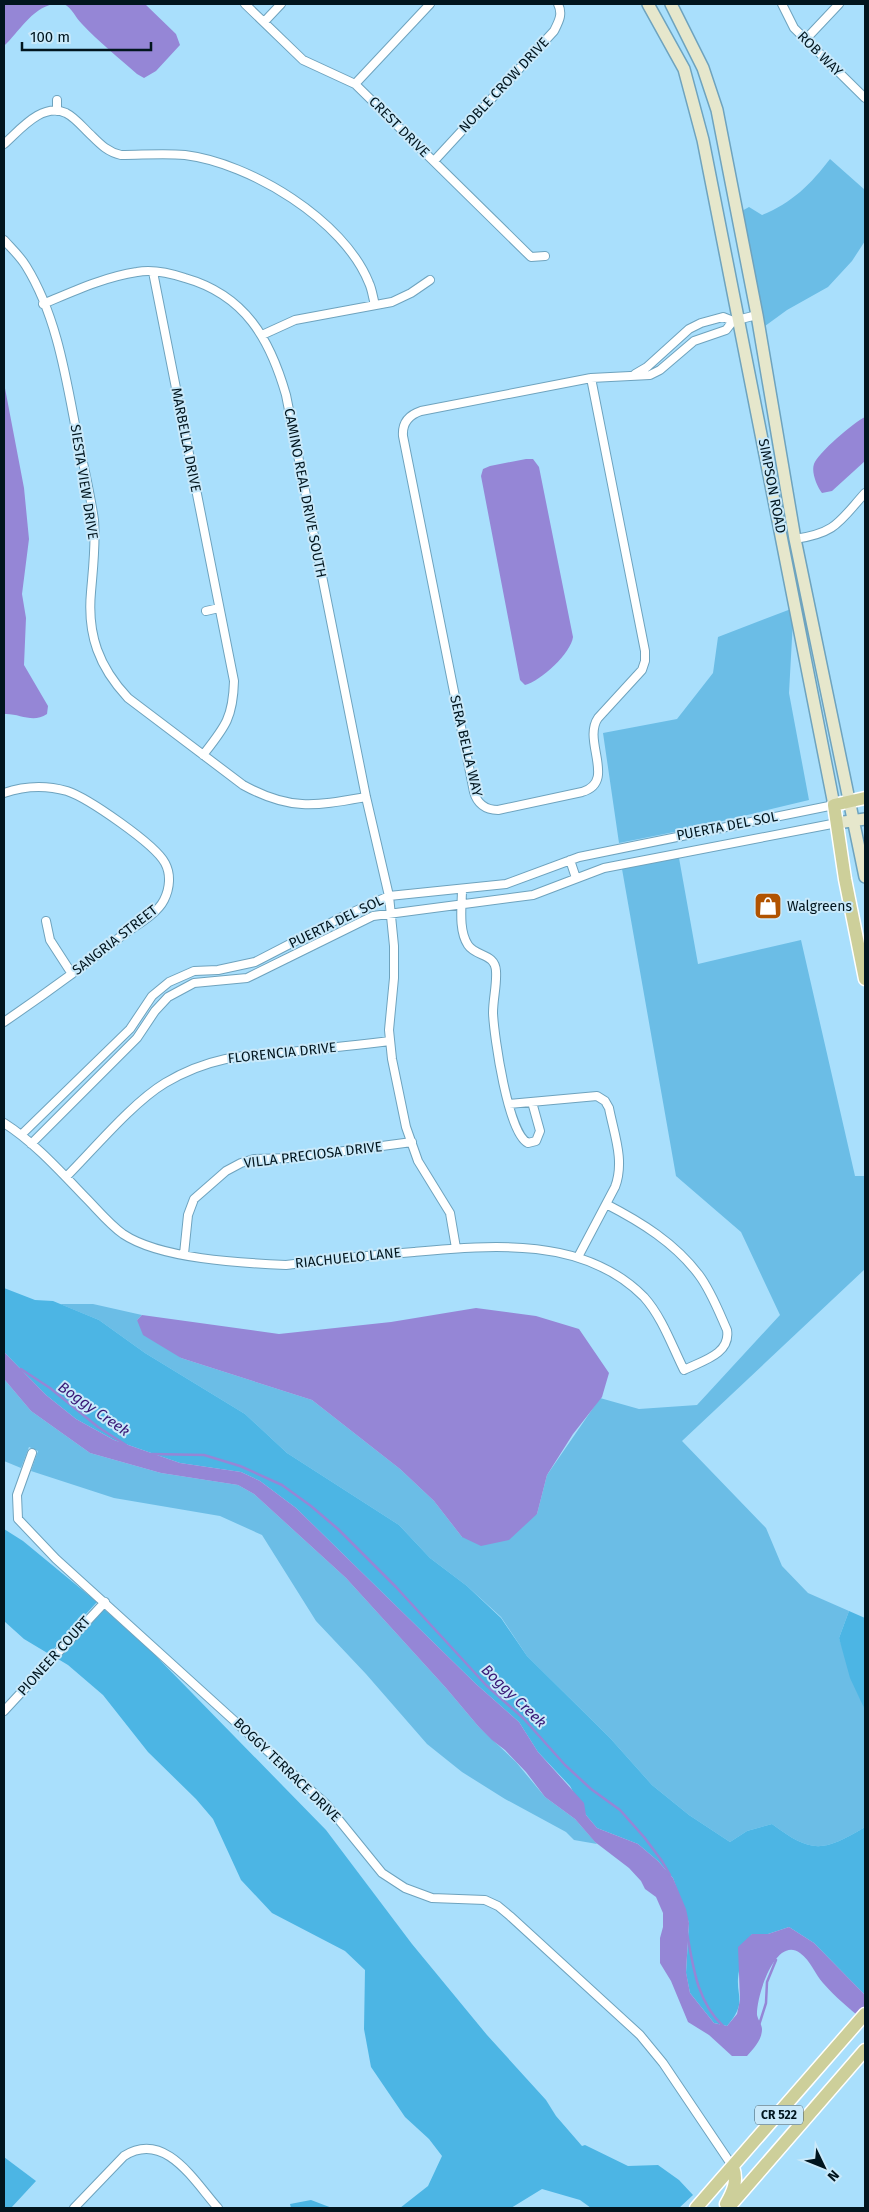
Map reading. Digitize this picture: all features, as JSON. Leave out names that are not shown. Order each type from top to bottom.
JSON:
[{"type":"main road","name":"SIMPSON ROAD","points":[[648,4],[684,69],[703,140],[737,320],[779,520],[834,805],[845,879],[865,979]]},
{"type":"main road","name":"SIMPSON ROAD","points":[[670,4],[703,68],[717,110],[757,315],[795,539],[850,802],[860,820],[865,877]]},
{"type":"main road","points":[[779,520],[786,531],[795,539]]},
{"type":"main road","points":[[788,569],[796,574],[805,584]]},
{"type":"main road","points":[[834,805],[865,798]]},
{"type":"main road","points":[[836,823],[860,820]]},
{"type":"main road","name":"CR 522","points":[[696,2208],[863,2017]]},
{"type":"main road","name":"CR 522","points":[[728,2208],[865,2050]]},
{"type":"main road","points":[[724,2208],[732,2194],[735,2182],[736,2175],[733,2167]]},
{"type":"street","name":"CREST DRIVE","points":[[245,4],[302,60],[355,84],[531,257],[544,256]]},
{"type":"street","points":[[264,22],[281,4]]},
{"type":"street","points":[[355,84],[430,4]]},
{"type":"street","name":"NOBLE CROW DRIVE","points":[[434,161],[554,31],[560,20],[561,10],[558,4]]},
{"type":"street","name":"ROB WAY","points":[[782,4],[794,28],[804,40],[865,98]]},
{"type":"street","points":[[804,40],[839,4]]},
{"type":"street","points":[[57,100],[57,111]]},
{"type":"street","points":[[4,144],[42,113],[57,111],[72,117],[107,150],[114,153],[186,155],[235,168],[296,200],[332,231],[354,257],[370,283],[374,305]]},
{"type":"street","name":"SIESTA VIEW DRIVE","points":[[4,240],[25,264],[54,328],[94,519],[95,546],[90,594],[94,642],[103,666],[114,684],[128,698],[203,755],[243,785],[263,796],[288,804],[315,806],[366,797]]},
{"type":"street","name":"CAMINO REAL DRIVE SOUTH","points":[[44,304],[105,278],[139,271],[169,273],[195,280],[220,292],[238,306],[255,324],[280,374],[286,395],[366,797],[392,913],[394,978],[389,1030],[406,1127],[418,1161],[450,1213],[456,1248]]},
{"type":"street","name":"MARBELLA DRIVE","points":[[153,272],[234,681],[233,703],[229,719],[203,755]]},
{"type":"street","points":[[262,335],[294,320],[392,302],[411,293],[430,280]]},
{"type":"street","name":"SERA BELLA WAY","points":[[591,378],[644,646],[644,666],[593,726],[592,734],[599,772],[593,786],[582,792],[498,810],[490,809],[478,802],[474,792],[403,428],[409,417],[421,411],[591,378],[650,375],[660,370],[694,341],[726,330],[737,320],[757,315]]},
{"type":"street","name":"SERA BELLA WAY","points":[[633,375],[647,367],[695,326],[723,316],[737,320]]},
{"type":"street","points":[[795,539],[817,536],[830,530],[865,493]]},
{"type":"street","points":[[206,611],[219,608]]},
{"type":"street","name":"SANGRIA STREET","points":[[4,793],[22,788],[42,787],[67,791],[83,798],[154,850],[167,868],[169,886],[159,907],[72,974],[4,1022]]},
{"type":"street","name":"PUERTA DEL SOL","points":[[21,1135],[130,1029],[152,996],[169,982],[194,971],[218,970],[255,962],[342,917],[389,896],[506,884],[570,860],[634,845],[834,805]]},
{"type":"street","name":"PUERTA DEL SOL","points":[[31,1144],[137,1038],[155,1011],[168,997],[194,983],[247,978],[372,916],[534,895],[604,868],[836,823]]},
{"type":"street","points":[[570,860],[576,878]]},
{"type":"street","points":[[462,888],[462,925],[469,947],[492,959],[495,964],[494,1039],[501,1078],[520,1136],[528,1143],[536,1140],[540,1132],[532,1102]]},
{"type":"street","points":[[46,921],[50,940],[72,974]]},
{"type":"street","name":"FLORENCIA DRIVE","points":[[66,1177],[142,1100],[164,1084],[190,1070],[215,1060],[247,1054],[390,1041]]},
{"type":"street","points":[[509,1104],[597,1096],[609,1108],[620,1162],[620,1174],[578,1258]]},
{"type":"street","name":"RIACHUELO LANE","points":[[4,1123],[31,1144],[108,1221],[123,1234],[145,1246],[166,1252],[257,1264],[286,1265],[456,1248],[483,1246],[517,1247],[578,1258],[598,1265],[626,1282],[644,1298],[658,1316],[684,1370],[726,1347],[729,1338],[728,1330],[699,1275],[684,1257],[639,1221],[606,1204]]},
{"type":"street","name":"VILLA PRECIOSA DRIVE","points":[[184,1254],[188,1216],[194,1199],[226,1171],[241,1163],[412,1142]]},
{"type":"street","name":"BOGGY TERRACE DRIVE","points":[[32,1453],[17,1495],[18,1519],[56,1558],[326,1804],[382,1873],[405,1888],[432,1898],[485,1900],[498,1906],[510,1916],[640,2035],[663,2063],[733,2167]]},
{"type":"street","name":"PIONEER COURT","points":[[4,1712],[104,1602]]},
{"type":"street","points":[[74,2208],[124,2156],[134,2150],[146,2148],[162,2151],[172,2157],[218,2208]]},
{"type":"shaded area","points":[[4,4],[53,4],[32,16],[4,46]]},
{"type":"shaded area","points":[[64,4],[145,4],[176,34],[180,45],[156,71],[144,78],[95,37],[70,8]]},
{"type":"shaded area","points":[[830,159],[865,190],[865,241],[852,261],[828,287],[787,310],[757,332],[740,212],[749,207],[762,215],[783,205],[808,185]]},
{"type":"shaded area","points":[[4,383],[24,488],[29,539],[22,594],[26,618],[24,665],[48,706],[47,714],[36,718],[4,714]]},
{"type":"shaded area","points":[[865,417],[865,461],[832,491],[822,493],[815,479],[814,464],[837,438]]},
{"type":"shaded area","points":[[533,459],[539,467],[573,637],[567,651],[554,666],[539,678],[525,685],[520,680],[481,476],[483,469],[490,466]]},
{"type":"shaded area","points":[[791,609],[793,620],[789,693],[809,800],[689,829],[619,843],[603,733],[677,719],[713,673],[718,637]]},
{"type":"shaded area","points":[[679,858],[698,964],[801,940],[855,1176],[865,1176],[865,1269],[682,1441],[766,1528],[782,1566],[808,1593],[849,1611],[839,1638],[865,1710],[865,1827],[828,1845],[808,1845],[786,1834],[772,1824],[747,1831],[730,1842],[689,1815],[652,1785],[610,1738],[527,1656],[501,1617],[467,1586],[430,1558],[399,1525],[287,1453],[245,1414],[145,1353],[99,1320],[60,1304],[93,1304],[142,1315],[137,1320],[181,1358],[312,1400],[400,1469],[434,1501],[462,1537],[537,1514],[547,1475],[600,1398],[639,1409],[697,1405],[780,1315],[741,1232],[676,1176],[622,869]]},
{"type":"shaded area","points":[[4,1288],[35,1300],[53,1301],[99,1320],[145,1353],[245,1414],[287,1453],[399,1525],[430,1558],[467,1586],[501,1618],[527,1656],[610,1738],[652,1785],[689,1815],[730,1842],[747,1831],[772,1824],[798,1841],[808,1845],[828,1845],[865,1827],[865,1995],[814,1943],[789,1927],[768,1934],[752,1934],[739,1971],[739,2004],[737,2010],[727,2026],[714,2023],[690,1993],[686,1973],[689,1923],[673,1878],[658,1861],[638,1844],[597,1828],[586,1815],[570,1786],[538,1752],[519,1722],[476,1684],[296,1508],[260,1481],[241,1472],[180,1463],[114,1440],[76,1419],[46,1395],[4,1352]]},
{"type":"shaded area","points":[[476,1308],[536,1316],[579,1329],[609,1373],[602,1397],[573,1434],[547,1475],[537,1514],[509,1540],[481,1546],[462,1537],[434,1501],[400,1469],[312,1400],[181,1358],[143,1335],[137,1320],[142,1315],[279,1334],[391,1322]]},
{"type":"shaded area","points":[[4,1352],[46,1395],[76,1419],[114,1440],[180,1463],[241,1472],[260,1481],[296,1508],[476,1684],[519,1722],[538,1752],[584,1803],[586,1815],[597,1828],[638,1844],[658,1861],[673,1878],[686,1909],[689,1923],[686,1972],[690,1993],[714,2023],[727,2026],[737,2014],[740,2000],[738,1947],[752,1934],[768,1934],[789,1927],[814,1943],[865,1995],[865,2017],[863,2020],[828,1988],[804,1956],[791,1950],[783,1953],[775,1960],[764,1983],[757,2015],[762,2027],[762,2033],[757,2044],[747,2056],[732,2056],[709,2035],[688,2022],[671,1981],[660,1963],[663,1913],[656,1897],[645,1889],[641,1881],[629,1868],[595,1842],[575,1819],[545,1797],[526,1772],[478,1726],[346,1578],[254,1494],[238,1485],[161,1473],[90,1453],[31,1411],[4,1379]]},
{"type":"shaded area","points":[[4,1379],[31,1411],[90,1453],[161,1473],[238,1485],[254,1494],[346,1578],[478,1726],[516,1762],[545,1797],[575,1819],[597,1844],[574,1840],[566,1832],[505,1799],[462,1772],[427,1744],[366,1674],[316,1621],[262,1535],[220,1516],[114,1498],[31,1471],[38,1451],[29,1447],[21,1468],[4,1461]]},
{"type":"shaded area","points":[[4,1529],[23,1541],[97,1602],[49,1654],[24,1639],[4,1621]]},
{"type":"shaded area","points":[[104,1609],[152,1652],[326,1830],[412,1944],[487,2035],[546,2100],[556,2116],[582,2146],[585,2145],[628,2166],[658,2165],[679,2180],[693,2195],[679,2208],[591,2208],[580,2200],[542,2189],[511,2208],[400,2208],[428,2186],[442,2156],[429,2139],[405,2117],[371,2067],[364,2029],[365,1970],[345,1951],[272,1913],[241,1880],[213,1819],[196,1799],[148,1752],[103,1695],[68,1665],[58,1659]]},
{"type":"shaded area","points":[[849,1611],[865,1618],[865,1710],[850,1678],[839,1638]]},
{"type":"shaded area","points":[[4,2157],[36,2181],[11,2208],[4,2208]]},
{"type":"shaded area","points":[[311,2200],[332,2208],[291,2208],[290,2204]]},
{"type":"waterway","name":"Boggy Creek","points":[[21,1369],[50,1388],[98,1427],[126,1445]]},
{"type":"waterway","name":"Boggy Creek","points":[[152,1454],[204,1455],[240,1466],[282,1485],[311,1506],[338,1529],[396,1587],[486,1685],[524,1719],[565,1765],[591,1789],[620,1810],[644,1837],[670,1875]]},
{"type":"waterway","name":"Boggy Creek","points":[[687,1933],[694,1971],[702,1995],[707,2006],[723,2026]]},
{"type":"waterway","name":"Boggy Creek","points":[[759,2025],[766,2003],[767,1982],[776,1960]]},
{"type":"place","name":"Walgreens","points":[[768,906]]}]
